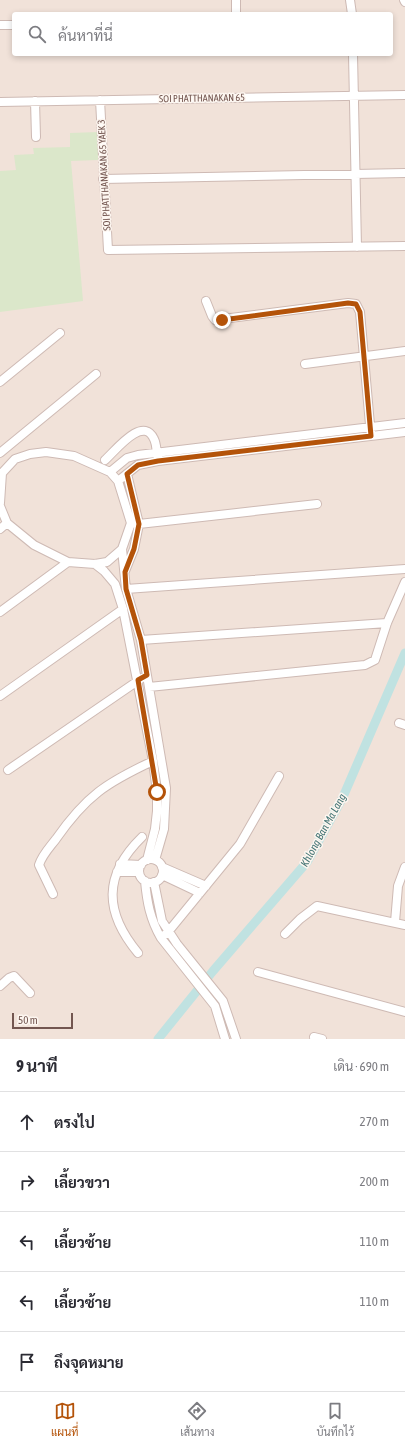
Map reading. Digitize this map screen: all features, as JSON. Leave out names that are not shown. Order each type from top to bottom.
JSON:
[{"type":"street","points":[[236,0],[236,12]]},
{"type":"street","points":[[350,0],[352,12]]},
{"type":"street","points":[[0,26],[12,25]]},
{"type":"street","points":[[353,56],[357,246],[405,246]]},
{"type":"street","name":"SOI PHATTHANAKAN 65","points":[[0,102],[405,95]]},
{"type":"street","name":"SOI PHATTHANAKAN 65 YAEK 3","points":[[100,100],[103,179],[108,250],[357,246]]},
{"type":"street","points":[[35,101],[36,136]]},
{"type":"street","points":[[103,179],[405,173]]},
{"type":"street","points":[[206,301],[212,316],[216,320],[348,303],[356,304],[360,312],[371,432]]},
{"type":"street","points":[[0,382],[60,333]]},
{"type":"street","points":[[305,364],[364,358],[405,351]]},
{"type":"street","points":[[0,452],[96,374]]},
{"type":"street","points":[[371,432],[405,423]]},
{"type":"street","points":[[105,460],[130,436],[139,431],[145,431],[151,434],[156,444],[157,457]]},
{"type":"street","points":[[110,472],[127,458],[157,457],[371,432],[405,432]]},
{"type":"street","points":[[46,452],[74,456],[110,472],[118,481],[135,524],[122,549],[108,562],[95,564],[68,562],[34,545],[7,523],[0,504],[1,473],[16,459],[30,454],[46,452]]},
{"type":"street","points":[[118,481],[138,465],[157,457]]},
{"type":"street","points":[[125,572],[134,549],[135,524],[127,474]]},
{"type":"street","points":[[135,524],[316,504]]},
{"type":"street","points":[[0,529],[7,523]]},
{"type":"street","points":[[122,549],[126,589],[141,640],[166,788],[164,830],[146,864]]},
{"type":"street","points":[[0,612],[68,562]]},
{"type":"street","points":[[95,564],[104,571],[115,584],[123,609],[153,761],[157,792],[157,811],[155,829],[146,864],[145,881],[148,908],[161,938],[215,1006],[225,1039]]},
{"type":"street","points":[[126,589],[405,569]]},
{"type":"street","points":[[149,687],[364,665],[376,660],[387,623],[405,582]]},
{"type":"street","points":[[0,696],[123,609]]},
{"type":"street","points":[[141,640],[387,623]]},
{"type":"street","points":[[8,770],[147,675]]},
{"type":"street","points":[[54,894],[39,865],[59,834],[81,806],[101,789],[118,777],[153,761]]},
{"type":"street","points":[[161,938],[168,932],[240,844],[280,776]]},
{"type":"street","points":[[138,953],[124,936],[114,909],[113,891],[118,868],[128,850],[142,836]]},
{"type":"street","points":[[118,868],[146,864],[162,867],[206,886]]},
{"type":"street","points":[[162,867],[162,876]]},
{"type":"street","points":[[395,922],[398,886],[405,867]]},
{"type":"street","points":[[145,881],[154,882],[162,876]]},
{"type":"street","points":[[162,876],[200,893]]},
{"type":"street","points":[[154,882],[162,921],[168,932],[223,1001],[236,1039]]},
{"type":"street","points":[[285,934],[300,919],[317,906],[405,925]]},
{"type":"street","points":[[258,972],[405,1012]]},
{"type":"street","points":[[0,986],[8,978],[14,976],[30,993]]},
{"type":"street","points":[[314,1036],[322,1039]]},
{"type":"shaded area","points":[[0,0],[405,0],[405,1039],[0,1039]]},
{"type":"green space","points":[[98,132],[98,160],[71,161],[83,301],[0,312],[0,171],[16,170],[14,155],[34,154],[33,148],[70,147],[70,133]]},
{"type":"waterway","name":"Khlong Ban Ma Lang","points":[[158,1039],[213,971],[307,862],[343,797],[405,653]]},
{"type":"route","points":[[157,792],[153,761],[138,680],[147,675],[141,640],[126,589],[125,572],[134,549],[139,524],[137,510],[128,484],[127,474],[138,465],[158,461],[371,436],[360,312],[356,304],[348,303],[222,320]]}]
